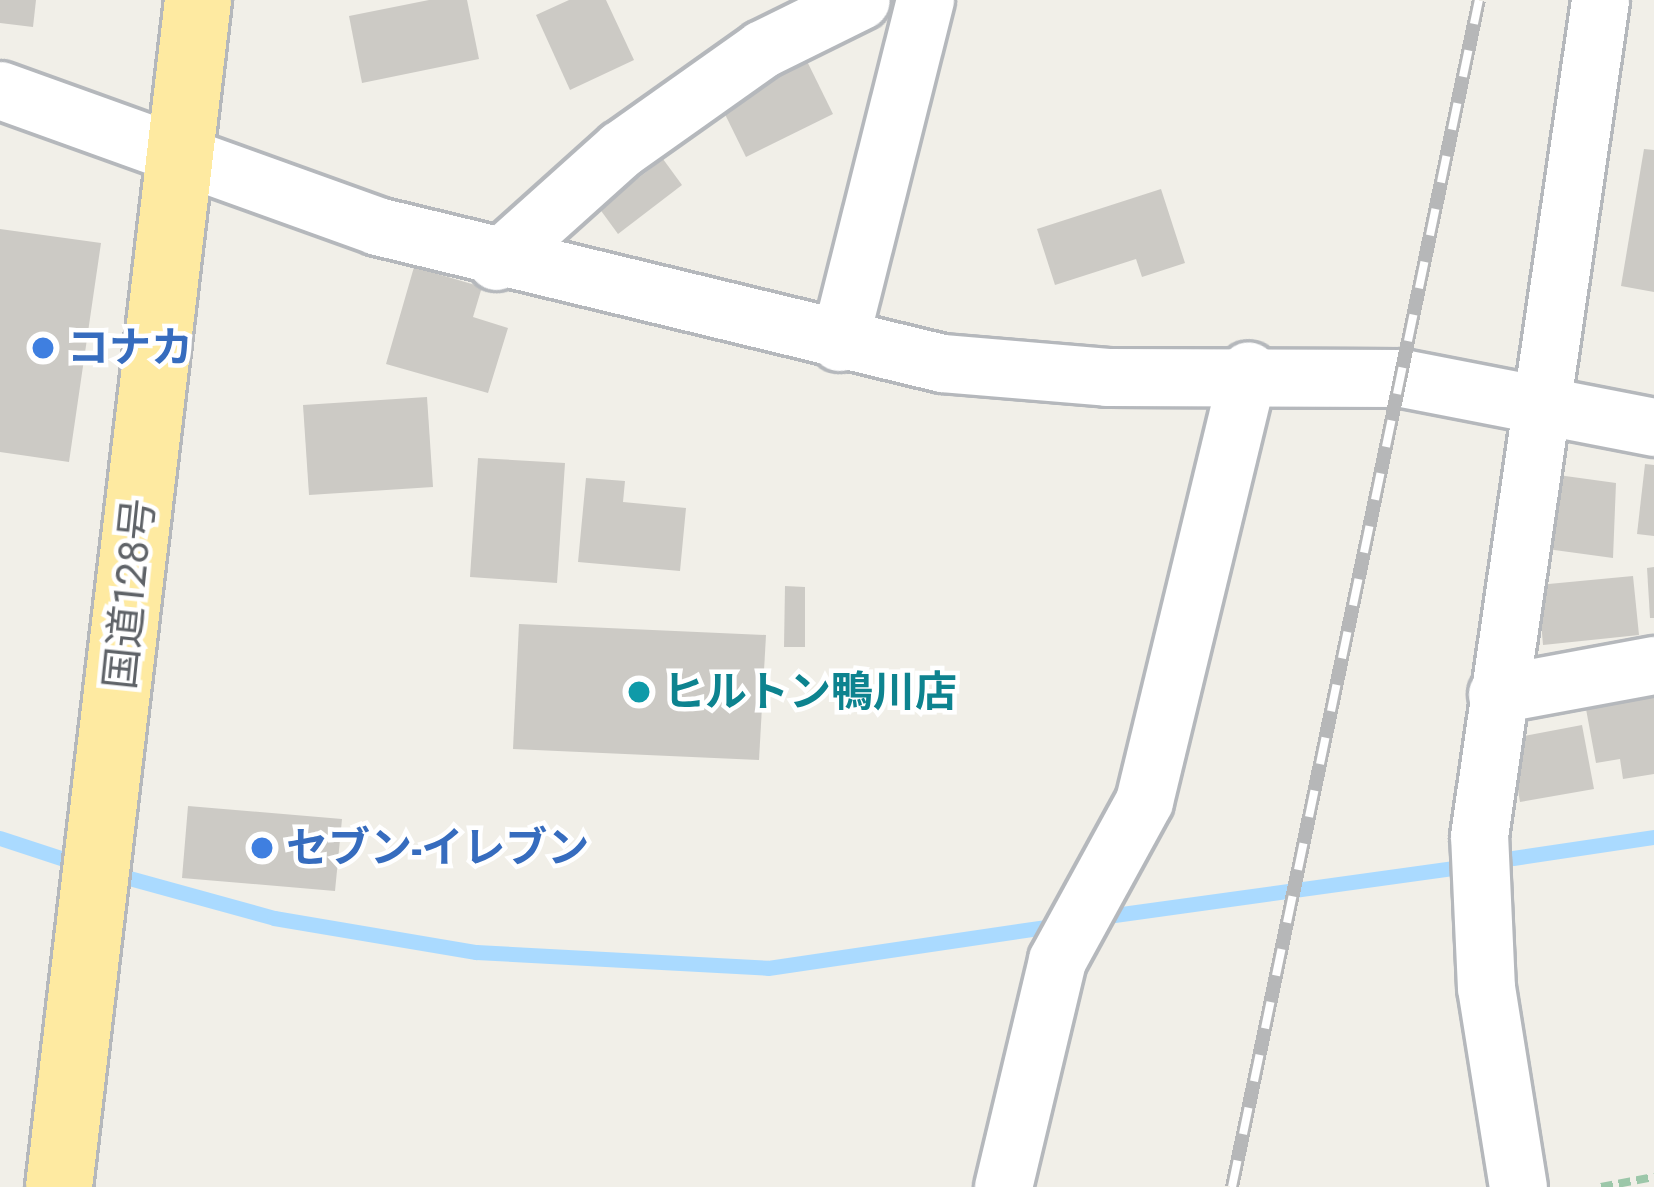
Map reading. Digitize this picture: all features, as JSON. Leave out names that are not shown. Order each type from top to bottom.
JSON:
[{"type":"highway","name":"国道128号","points":[[59,1187],[109,795],[176,158],[198,0]]},
{"type":"street","points":[[496,261],[621,149],[762,49],[861,0]]},
{"type":"street","points":[[838,342],[925,0]]},
{"type":"street","points":[[1518,1187],[1479,895],[1479,836],[1537,403],[1600,0]]},
{"type":"street","points":[[0,89],[176,158],[496,261],[838,342],[1107,377],[1248,370],[1402,378],[1654,427]]},
{"type":"street","points":[[1004,1187],[1057,960],[1086,891],[1144,801],[1248,370]]},
{"type":"street","points":[[1496,694],[1654,665]]},
{"type":"path","points":[[1601,1187],[1654,1178]]},
{"type":"building","points":[[0,0],[36,0],[33,27],[0,23]]},
{"type":"building","points":[[429,0],[467,0],[479,59],[362,83],[349,16]]},
{"type":"building","points":[[569,0],[606,0],[634,60],[570,90],[536,15]]},
{"type":"building","points":[[801,49],[833,114],[746,157],[717,98]]},
{"type":"building","points":[[1644,149],[1654,150],[1654,292],[1621,286]]},
{"type":"building","points":[[663,159],[682,185],[618,234],[599,208]]},
{"type":"building","points":[[1161,189],[1185,263],[1142,277],[1136,259],[1055,285],[1037,229]]},
{"type":"building","name":"コナカ","points":[[0,229],[101,243],[69,462],[0,452]]},
{"type":"building","points":[[414,267],[482,287],[473,317],[508,328],[488,393],[386,364]]},
{"type":"building","points":[[427,397],[433,487],[309,495],[303,405]]},
{"type":"building","points":[[478,458],[565,463],[557,583],[470,577]]},
{"type":"building","points":[[1645,464],[1654,465],[1654,536],[1637,534]]},
{"type":"building","points":[[1558,475],[1616,483],[1613,558],[1547,549]]},
{"type":"building","points":[[586,478],[625,481],[623,502],[686,508],[680,571],[578,562]]},
{"type":"building","points":[[1654,567],[1654,618],[1650,618],[1647,568]]},
{"type":"building","points":[[1633,576],[1639,635],[1543,645],[1538,585]]},
{"type":"building","points":[[785,586],[805,587],[805,647],[784,647]]},
{"type":"building","name":"ヒルトン鴨川店","points":[[519,624],[766,635],[759,760],[513,749]]},
{"type":"building","points":[[1654,697],[1654,774],[1623,779],[1620,759],[1596,763],[1586,709]]},
{"type":"building","points":[[1582,725],[1594,789],[1520,802],[1509,739]]},
{"type":"building","name":"セブン-イレブン","points":[[188,806],[342,819],[335,891],[182,878]]},
{"type":"waterway","points":[[1513,858],[1654,837]]},
{"type":"waterway","points":[[0,838],[82,865]]},
{"type":"waterway","points":[[1100,917],[1460,867]]},
{"type":"waterway","points":[[111,873],[274,918],[476,952],[768,968],[1059,925]]},
{"type":"railway","points":[[1232,1187],[1479,0]]},
{"type":"place","name":"コナカ","points":[[43,348]]},
{"type":"place","name":"ヒルトン鴨川店","points":[[639,692]]},
{"type":"place","name":"セブン-イレブン","points":[[262,848]]}]
